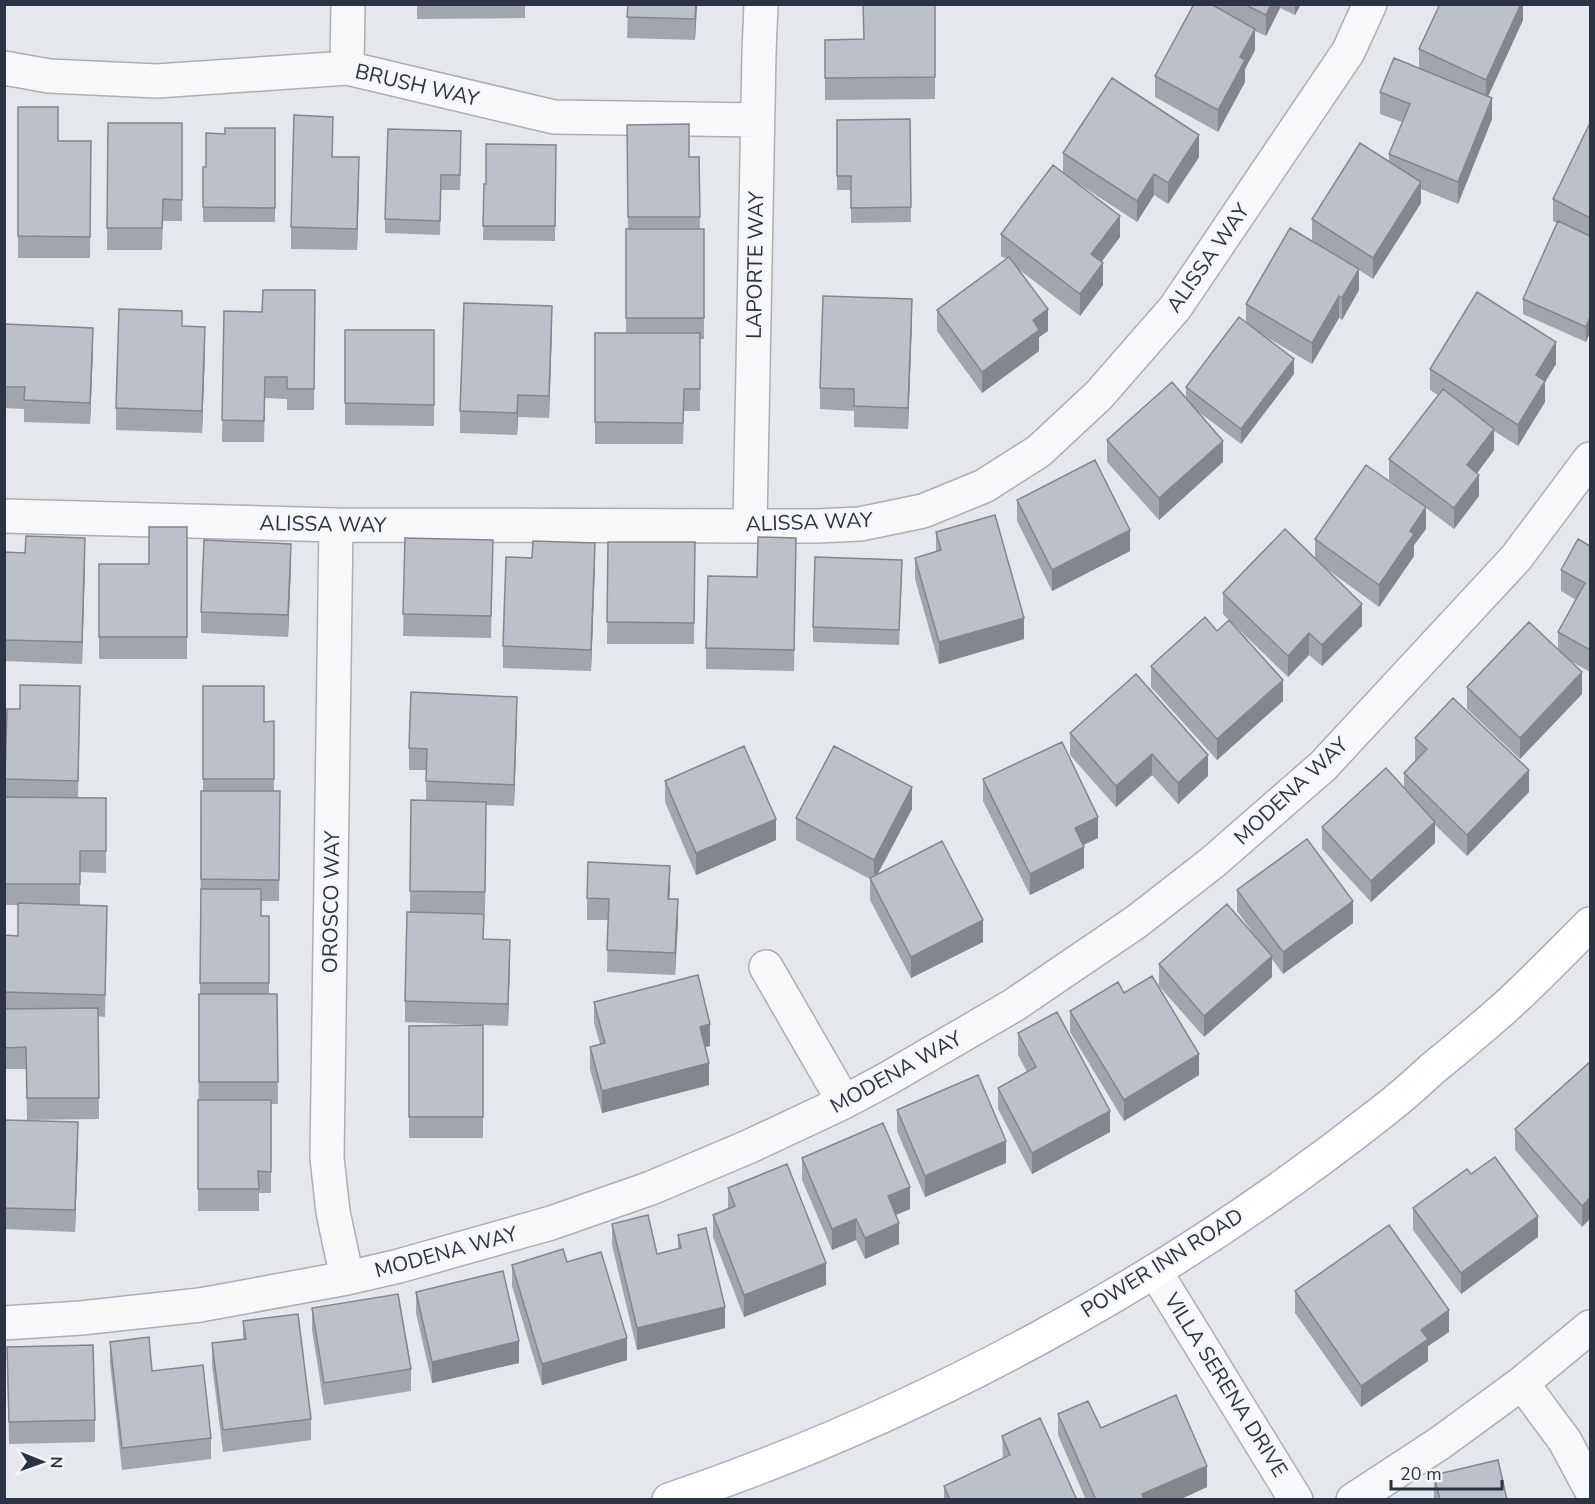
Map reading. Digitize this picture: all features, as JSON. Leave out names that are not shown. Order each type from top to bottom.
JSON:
[{"type":"main road","name":"POWER INN ROAD","points":[[669,1500],[864,1424],[1012,1353],[1155,1271],[1295,1179],[1384,1111],[1511,1002],[1590,924]]},
{"type":"street","points":[[347,68],[348,4]]},
{"type":"street","name":"LAPORTE WAY","points":[[750,525],[761,4]]},
{"type":"street","name":"ALISSA WAY","points":[[4,516],[336,525],[816,526],[860,524],[923,511],[984,486],[1039,451],[1099,395],[1175,308],[1348,52],[1370,4]]},
{"type":"street","name":"BRUSH WAY","points":[[4,68],[49,76],[157,81],[347,68],[555,117],[757,120]]},
{"type":"street","name":"MODENA WAY","points":[[4,1323],[81,1318],[201,1305],[399,1266],[551,1223],[651,1188],[748,1147],[887,1079],[1014,1005],[1136,922],[1213,862],[1323,766],[1516,558],[1590,459]]},
{"type":"street","name":"OROSCO WAY","points":[[336,525],[327,1158],[333,1212],[347,1278]]},
{"type":"street","points":[[766,967],[843,1102]]},
{"type":"street","name":"VILLA SERENA DRIVE","points":[[1155,1271],[1296,1500]]},
{"type":"street","points":[[1353,1500],[1440,1443],[1522,1383],[1590,1327]]},
{"type":"street","points":[[1522,1383],[1565,1441],[1590,1488]]},
{"type":"building","points":[[628,4],[696,4],[695,19],[627,17]]},
{"type":"building","points":[[863,4],[935,4],[935,77],[825,78],[825,40],[864,39]]},
{"type":"building","points":[[1194,4],[1211,4],[1255,29],[1240,57],[1245,60],[1218,110],[1155,76]]},
{"type":"building","points":[[1244,4],[1271,4],[1266,15]]},
{"type":"building","points":[[1440,4],[1521,4],[1486,80],[1419,49]]},
{"type":"building","points":[[1394,58],[1492,98],[1458,182],[1389,154],[1410,104],[1380,92]]},
{"type":"building","points":[[1112,78],[1199,135],[1168,183],[1154,174],[1137,201],[1063,153]]},
{"type":"building","points":[[18,107],[58,107],[58,141],[91,141],[90,237],[18,236]]},
{"type":"building","points":[[294,115],[333,117],[332,157],[359,157],[357,229],[291,227]]},
{"type":"building","points":[[910,119],[911,207],[851,208],[851,176],[837,176],[837,120]]},
{"type":"building","points":[[108,123],[182,123],[182,200],[163,199],[162,228],[107,228]]},
{"type":"building","points":[[1590,123],[1590,218],[1553,199]]},
{"type":"building","points":[[689,124],[689,157],[699,157],[700,217],[628,217],[627,125]]},
{"type":"building","points":[[225,128],[275,128],[275,208],[203,207],[206,133],[225,134]]},
{"type":"building","points":[[388,129],[461,131],[460,175],[441,175],[440,221],[385,219]]},
{"type":"building","points":[[1360,143],[1421,182],[1373,258],[1312,219]]},
{"type":"building","points":[[486,144],[556,145],[555,226],[483,226]]},
{"type":"building","points":[[1053,165],[1120,216],[1091,254],[1103,263],[1080,294],[1001,234]]},
{"type":"building","points":[[1558,221],[1590,236],[1590,317],[1586,327],[1523,299]]},
{"type":"building","points":[[1290,228],[1359,269],[1342,298],[1339,296],[1312,343],[1246,304]]},
{"type":"building","points":[[626,229],[704,229],[704,318],[626,318]]},
{"type":"building","points":[[1009,257],[1048,309],[1033,320],[1039,330],[982,372],[937,310]]},
{"type":"building","points":[[263,290],[315,290],[314,389],[287,389],[287,377],[265,377],[264,421],[222,420],[224,311],[262,312]]},
{"type":"building","points":[[1477,292],[1556,342],[1536,375],[1545,381],[1518,425],[1430,369]]},
{"type":"building","points":[[823,296],[912,299],[908,408],[854,406],[854,389],[820,388]]},
{"type":"building","points":[[464,303],[552,306],[549,396],[518,395],[517,413],[460,411]]},
{"type":"building","points":[[119,309],[182,311],[182,326],[205,327],[202,411],[116,408]]},
{"type":"building","points":[[1239,317],[1294,359],[1241,429],[1186,387]]},
{"type":"building","points":[[5,324],[93,328],[90,403],[24,400],[25,387],[4,387]]},
{"type":"building","points":[[345,330],[434,330],[434,405],[345,403]]},
{"type":"building","points":[[595,333],[700,333],[700,389],[684,389],[683,423],[595,422]]},
{"type":"building","points":[[1172,382],[1223,441],[1159,498],[1107,440]]},
{"type":"building","points":[[1443,389],[1494,429],[1467,465],[1479,475],[1454,508],[1389,459]]},
{"type":"building","points":[[1095,460],[1130,530],[1052,570],[1017,500]]},
{"type":"building","points":[[1366,465],[1426,507],[1410,531],[1414,534],[1379,585],[1315,539]]},
{"type":"building","points":[[995,515],[1024,618],[939,642],[915,558],[941,550],[936,532]]},
{"type":"building","points":[[149,527],[187,527],[187,637],[99,637],[99,564],[149,564]]},
{"type":"building","points":[[1285,529],[1362,604],[1322,645],[1309,633],[1288,656],[1223,593]]},
{"type":"building","points":[[26,536],[85,538],[82,642],[4,640],[4,552],[25,553]]},
{"type":"building","points":[[758,537],[796,538],[794,650],[706,648],[708,576],[757,577]]},
{"type":"building","points":[[405,538],[493,540],[491,616],[403,614]]},
{"type":"building","points":[[1578,539],[1590,546],[1590,650],[1558,632],[1585,583],[1561,570]]},
{"type":"building","points":[[204,540],[291,544],[288,615],[201,612]]},
{"type":"building","points":[[533,541],[595,543],[591,650],[503,646],[506,557],[532,558]]},
{"type":"building","points":[[608,542],[695,542],[694,623],[607,622]]},
{"type":"building","points":[[815,557],[902,560],[899,630],[813,627]]},
{"type":"building","points":[[1205,617],[1217,631],[1229,620],[1283,680],[1217,739],[1151,666]]},
{"type":"building","points":[[1529,622],[1582,672],[1520,738],[1467,687]]},
{"type":"building","points":[[1136,674],[1208,755],[1178,783],[1152,754],[1116,786],[1070,733]]},
{"type":"building","points":[[20,685],[80,686],[78,781],[5,779],[7,709],[20,709]]},
{"type":"building","points":[[203,686],[264,686],[264,722],[274,721],[274,779],[203,779]]},
{"type":"building","points":[[411,692],[517,697],[514,785],[426,781],[427,749],[409,748]]},
{"type":"building","points":[[1453,698],[1529,770],[1467,835],[1404,773],[1427,749],[1415,738]]},
{"type":"building","points":[[1062,742],[1098,817],[1075,828],[1084,847],[1030,874],[983,779]]},
{"type":"building","points":[[744,746],[776,819],[696,853],[665,781]]},
{"type":"building","points":[[834,746],[912,787],[874,860],[796,818]]},
{"type":"building","points":[[1386,768],[1435,822],[1371,881],[1322,827]]},
{"type":"building","points":[[201,791],[280,791],[279,880],[201,879]]},
{"type":"building","points":[[4,797],[106,798],[106,851],[80,851],[80,884],[4,884]]},
{"type":"building","points":[[411,800],[486,802],[485,892],[410,891]]},
{"type":"building","points":[[1307,839],[1353,901],[1283,952],[1237,890]]},
{"type":"building","points":[[942,841],[983,920],[911,957],[870,878]]},
{"type":"building","points":[[588,862],[670,866],[668,899],[678,899],[675,953],[607,950],[609,899],[587,898]]},
{"type":"building","points":[[201,889],[261,889],[261,916],[269,916],[269,983],[200,983]]},
{"type":"building","points":[[18,903],[107,906],[105,995],[4,992],[4,935],[18,936]]},
{"type":"building","points":[[1227,904],[1272,956],[1204,1016],[1159,964]]},
{"type":"building","points":[[407,912],[484,914],[483,939],[510,940],[508,1004],[405,1001]]},
{"type":"building","points":[[698,975],[710,1024],[700,1027],[709,1063],[602,1091],[590,1047],[605,1043],[594,1002]]},
{"type":"building","points":[[1152,976],[1199,1054],[1124,1100],[1070,1011],[1118,982],[1124,993]]},
{"type":"building","points":[[199,994],[277,994],[278,1082],[199,1082]]},
{"type":"building","points":[[98,1008],[99,1098],[27,1098],[26,1047],[4,1048],[4,1009]]},
{"type":"building","points":[[1057,1012],[1110,1111],[1032,1153],[998,1088],[1036,1067],[1018,1033]]},
{"type":"building","points":[[483,1025],[483,1117],[409,1117],[409,1026]]},
{"type":"building","points":[[1590,1062],[1590,1198],[1582,1206],[1515,1129]]},
{"type":"building","points":[[978,1075],[1006,1141],[925,1176],[897,1110]]},
{"type":"building","points":[[198,1100],[271,1100],[271,1172],[258,1171],[259,1189],[198,1189]]},
{"type":"building","points":[[4,1120],[78,1122],[75,1210],[4,1208]]},
{"type":"building","points":[[883,1123],[910,1187],[888,1196],[899,1223],[865,1238],[856,1219],[832,1229],[802,1158]]},
{"type":"building","points":[[1495,1157],[1538,1216],[1461,1273],[1413,1208],[1467,1169],[1471,1174]]},
{"type":"building","points":[[787,1164],[826,1263],[744,1295],[713,1215],[735,1206],[728,1188]]},
{"type":"building","points":[[648,1215],[657,1254],[681,1248],[678,1235],[706,1228],[725,1307],[637,1328],[612,1224]]},
{"type":"building","points":[[1389,1225],[1449,1310],[1421,1330],[1428,1339],[1361,1386],[1295,1291]]},
{"type":"building","points":[[563,1249],[567,1262],[601,1252],[627,1338],[542,1364],[512,1265]]},
{"type":"building","points":[[503,1271],[519,1341],[432,1362],[416,1292]]},
{"type":"building","points":[[398,1294],[411,1369],[324,1383],[312,1308]]},
{"type":"building","points":[[298,1314],[311,1419],[223,1430],[212,1343],[246,1339],[243,1321]]},
{"type":"building","points":[[149,1337],[152,1371],[203,1365],[211,1438],[122,1448],[110,1342]]},
{"type":"building","points":[[93,1345],[95,1420],[9,1422],[7,1347]]},
{"type":"building","points":[[1176,1395],[1207,1466],[1142,1494],[1144,1500],[1096,1500],[1058,1414],[1088,1401],[1101,1428]]},
{"type":"building","points":[[1040,1418],[1077,1500],[950,1500],[944,1486],[1010,1455],[1002,1436]]},
{"type":"building","points":[[1498,1460],[1507,1500],[1440,1500],[1434,1475]]}]
